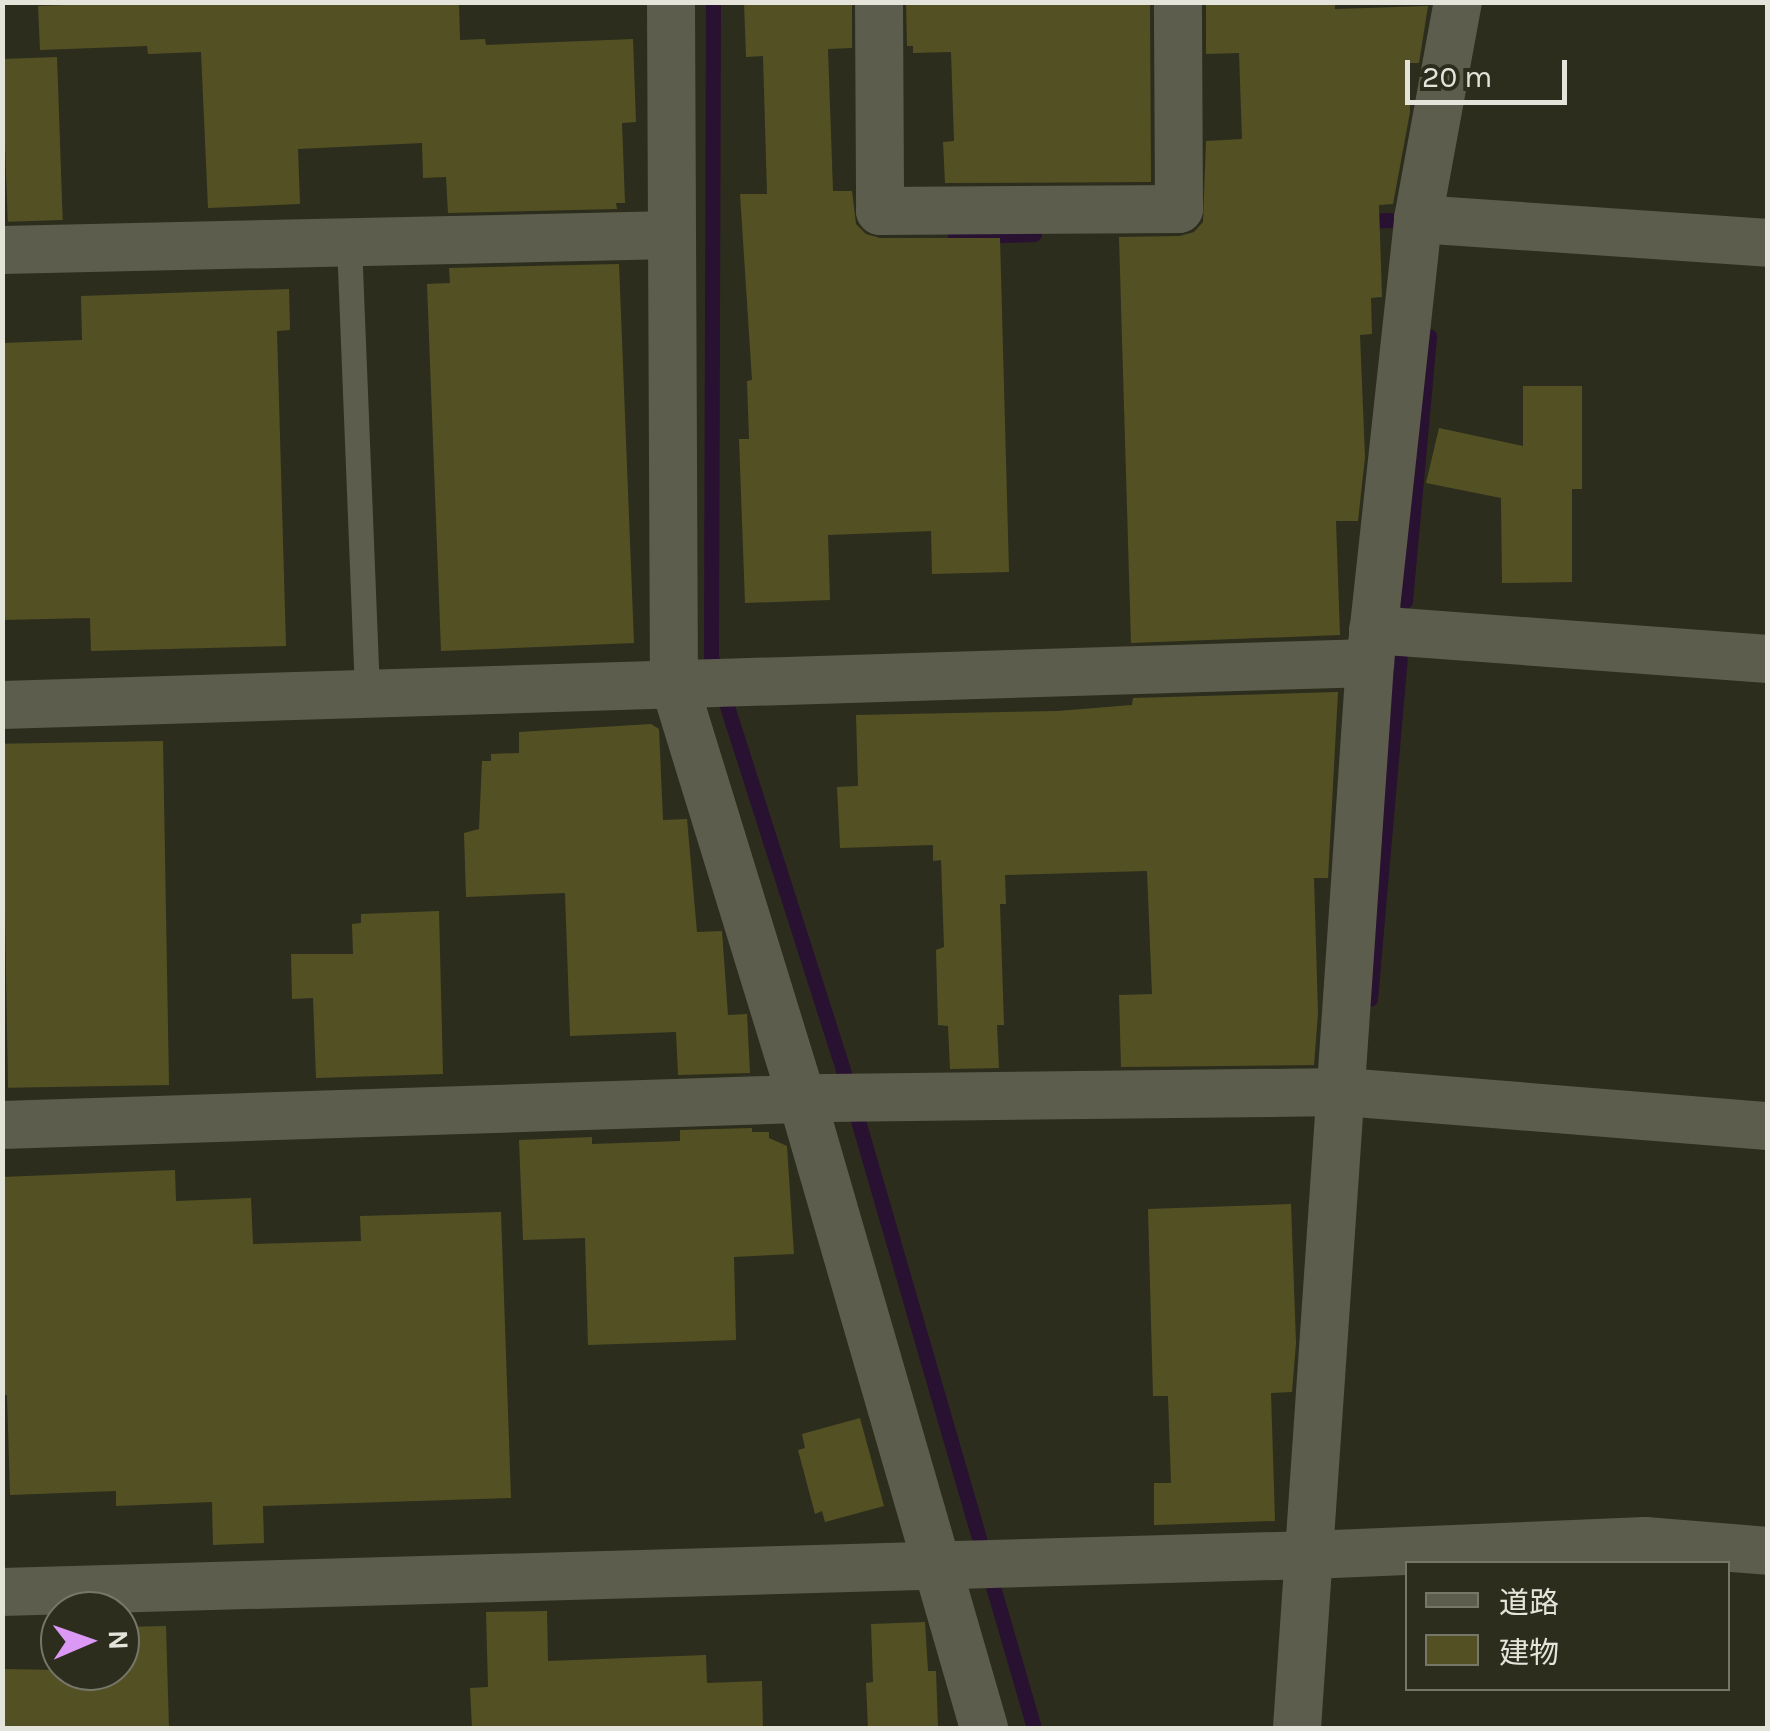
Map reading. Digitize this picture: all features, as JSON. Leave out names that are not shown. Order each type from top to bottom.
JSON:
[{"type":"street","points":[[671,2],[672,235],[706,683],[967,1564],[984,1728]]},
{"type":"street","points":[[879,2],[880,211],[1179,209],[1178,2]]},
{"type":"street","points":[[1297,1728],[1372,646],[1418,220],[1458,2]]},
{"type":"street","points":[[1418,220],[1768,243]]},
{"type":"street","points":[[2,250],[672,235]]},
{"type":"street","points":[[2,705],[706,683],[1372,646],[1768,660]]},
{"type":"street","points":[[2,1125],[831,1098],[1344,1092],[1768,1126]]},
{"type":"street","points":[[2,1592],[1310,1555],[1645,1541],[1768,1550]]},
{"type":"lane","points":[[349,243],[367,694]]},
{"type":"building","points":[[459,2],[460,40],[485,39],[486,45],[633,39],[636,122],[622,123],[625,203],[616,203],[617,209],[448,213],[446,177],[423,178],[422,143],[298,149],[300,204],[208,208],[201,52],[148,54],[147,46],[40,50],[38,6]]},
{"type":"building","points":[[744,2],[852,2],[852,48],[828,49],[833,191],[852,191],[856,224],[866,234],[880,238],[1000,238],[1009,572],[932,574],[931,531],[828,535],[830,600],[745,603],[739,439],[749,439],[747,381],[752,380],[740,194],[767,194],[763,56],[746,57]]},
{"type":"building","points":[[906,2],[1150,2],[1151,182],[945,183],[943,142],[954,141],[951,52],[913,53],[913,46],[907,46]]},
{"type":"building","points":[[1335,2],[1335,9],[1428,6],[1419,63],[1409,63],[1410,112],[1393,204],[1379,205],[1382,297],[1371,298],[1372,334],[1360,335],[1365,457],[1358,521],[1336,521],[1340,635],[1131,643],[1119,237],[1180,236],[1194,232],[1203,222],[1206,141],[1242,139],[1239,53],[1206,54],[1206,5]]},
{"type":"building","points":[[57,57],[63,220],[8,222],[2,59]]},
{"type":"building","points":[[619,264],[634,643],[441,651],[427,284],[450,283],[449,268]]},
{"type":"building","points":[[289,289],[290,330],[277,331],[286,646],[91,651],[90,618],[2,620],[2,343],[82,340],[81,296]]},
{"type":"building","points":[[1523,386],[1582,386],[1582,489],[1572,489],[1572,582],[1502,583],[1501,498],[1426,483],[1439,428],[1523,446]]},
{"type":"building","points":[[1338,692],[1328,878],[1314,878],[1318,1013],[1314,1065],[1121,1067],[1119,995],[1152,994],[1147,871],[1005,875],[1006,904],[1000,904],[1004,1025],[997,1025],[999,1068],[950,1069],[948,1026],[938,1025],[936,950],[944,947],[941,860],[933,861],[933,845],[840,848],[837,787],[858,786],[856,715],[1057,711],[1132,705],[1133,698]]},
{"type":"building","points":[[651,724],[659,729],[663,820],[687,819],[697,932],[722,931],[728,1015],[747,1014],[750,1073],[678,1075],[676,1032],[570,1036],[565,893],[466,897],[464,833],[479,829],[482,761],[491,761],[491,754],[519,753],[519,732]]},
{"type":"building","points":[[163,741],[169,1085],[8,1088],[2,744]]},
{"type":"building","points":[[439,911],[443,1074],[316,1078],[313,998],[292,999],[291,954],[353,954],[352,924],[361,923],[361,914]]},
{"type":"building","points":[[752,1128],[752,1132],[769,1132],[769,1138],[787,1146],[794,1254],[734,1257],[736,1340],[588,1345],[585,1238],[523,1240],[519,1140],[592,1137],[592,1144],[680,1141],[680,1130]]},
{"type":"building","points":[[175,1170],[176,1201],[251,1198],[253,1244],[361,1241],[360,1216],[501,1212],[511,1498],[263,1506],[264,1543],[213,1545],[212,1502],[116,1506],[116,1491],[10,1495],[7,1395],[2,1395],[2,1177]]},
{"type":"building","points":[[1291,1204],[1296,1343],[1292,1392],[1271,1393],[1275,1521],[1154,1525],[1154,1483],[1171,1483],[1168,1396],[1153,1396],[1148,1209]]},
{"type":"building","points":[[860,1418],[884,1506],[825,1522],[822,1511],[815,1514],[798,1450],[805,1448],[802,1434]]},
{"type":"building","points":[[547,1611],[548,1661],[706,1655],[707,1683],[762,1681],[763,1728],[472,1728],[470,1688],[488,1687],[486,1612]]},
{"type":"building","points":[[925,1622],[928,1671],[936,1671],[938,1728],[868,1728],[866,1683],[873,1682],[871,1624]]},
{"type":"building","points":[[166,1626],[169,1728],[2,1728],[2,1669],[40,1670],[40,1691],[140,1691],[140,1627]]},
{"type":"waterway","points":[[713,2],[711,656],[846,1079],[1034,1728]]},
{"type":"waterway","points":[[1362,221],[1391,220]]},
{"type":"waterway","points":[[955,237],[1034,234]]},
{"type":"waterway","points":[[1405,601],[1429,336]]},
{"type":"waterway","points":[[1370,999],[1400,659]]}]
